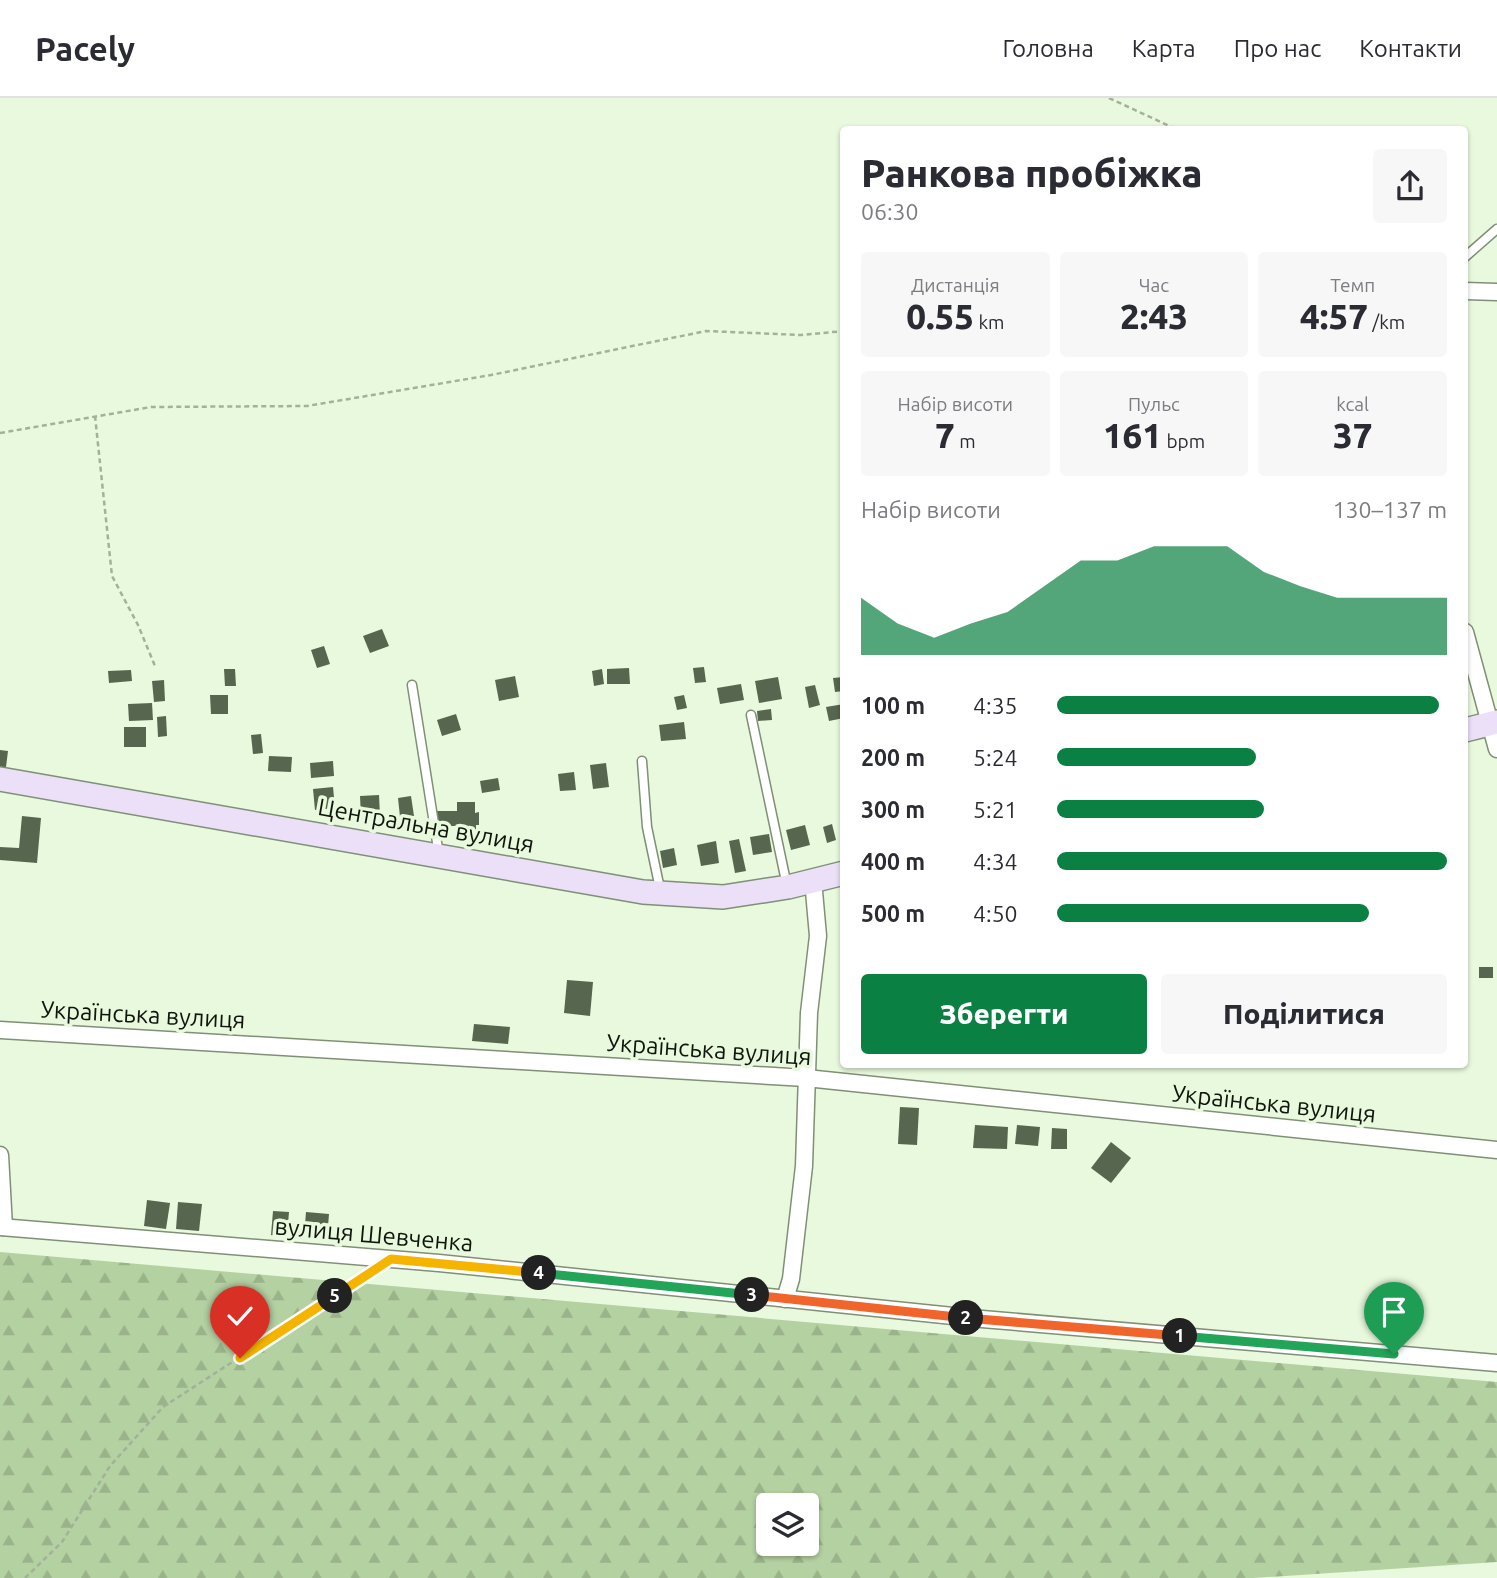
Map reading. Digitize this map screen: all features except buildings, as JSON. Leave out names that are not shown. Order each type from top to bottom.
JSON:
[{"type":"street","points":[[1468,291],[1497,292]]},
{"type":"street","points":[[1468,642],[1493,723],[1497,749]]},
{"type":"street","points":[[1468,729],[1493,723]]},
{"type":"street","name":"Центральна вулиця","points":[[0,779],[661,893],[723,897],[788,887],[840,874]]},
{"type":"street","points":[[785,1299],[791,1279],[803,1166],[809,1013],[818,936],[813,880]]},
{"type":"street","name":"Українська вулиця","points":[[0,1030],[806,1078],[1497,1150]]},
{"type":"street","points":[[0,1155],[2,1227]]},
{"type":"street","name":"вулиця Шевченка","points":[[2,1227],[391,1259],[982,1319],[1497,1363]]},
{"type":"lane","points":[[1468,254],[1497,229]]},
{"type":"lane","points":[[412,685],[439,855]]},
{"type":"lane","points":[[751,715],[788,887]]},
{"type":"lane","points":[[642,761],[647,827],[661,893]]},
{"type":"path","points":[[1109,98],[1169,126]]},
{"type":"path","points":[[0,433],[150,407],[307,406],[491,374],[706,331],[801,335],[840,331]]},
{"type":"path","points":[[95,416],[112,576],[155,666]]},
{"type":"path","points":[[25,1578],[62,1542],[110,1466],[163,1407],[391,1259]]},
{"type":"green space","points":[[0,1252],[1497,1382],[1497,1562],[1253,1578],[0,1578]]},
{"type":"route","points":[[240,1358],[391,1259],[982,1319],[1394,1354]]}]
